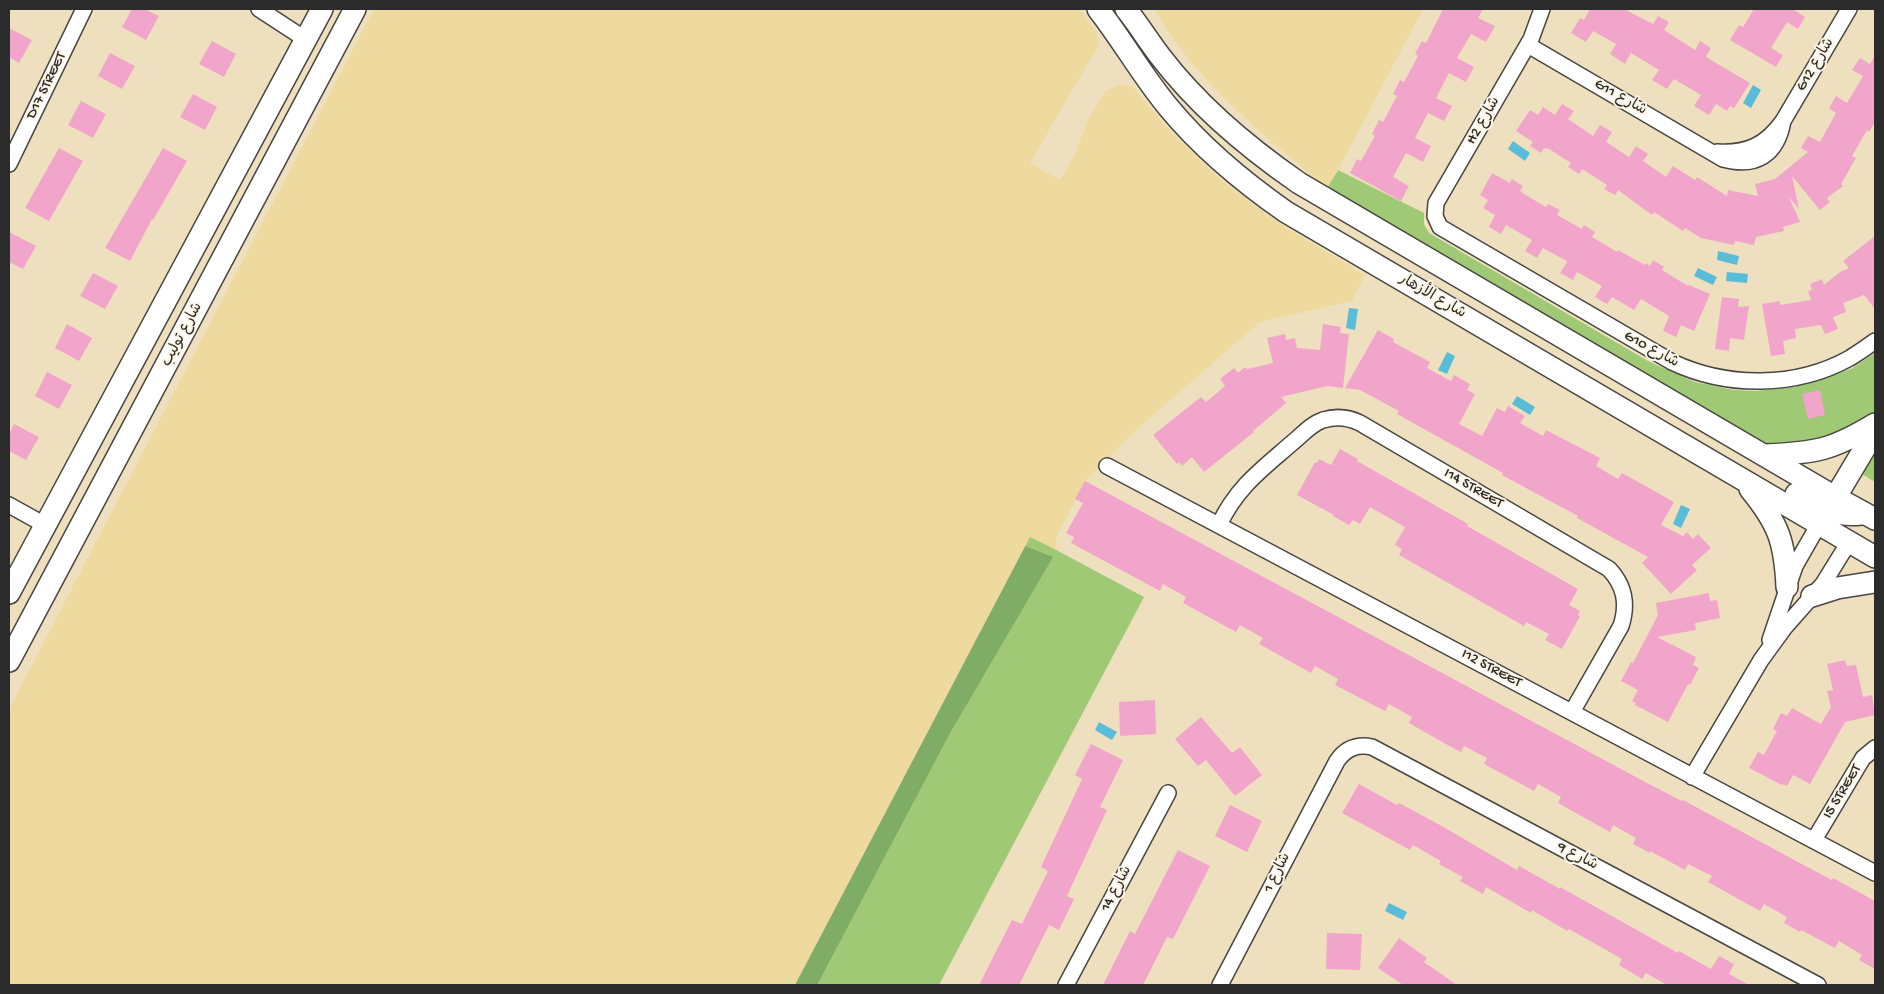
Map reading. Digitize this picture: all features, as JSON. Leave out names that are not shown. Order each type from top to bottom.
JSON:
[{"type":"street","name":"D17 STREET","points":[[9,164],[84,9]]},
{"type":"street","points":[[259,9],[305,39],[310,57],[308,75],[276,135],[276,159]]},
{"type":"street","points":[[9,593],[322,9]]},
{"type":"street","name":"شارع توليب","points":[[13,653],[355,9]]},
{"type":"street","name":"شارع الأزهار","points":[[1098,9],[1169,108],[1209,151],[1254,190],[1294,217],[1742,479],[1827,511]]},
{"type":"street","points":[[1126,9],[1184,85],[1210,112],[1268,161],[1307,188],[1766,455],[1827,511],[1867,522]]},
{"type":"street","name":"H2 شارع","points":[[1444,231],[1435,216],[1436,203],[1528,45],[1542,9]]},
{"type":"street","name":"G12 شارع","points":[[1711,152],[1722,159],[1750,162],[1763,156],[1774,147],[1781,134],[1783,121],[1850,9]]},
{"type":"street","name":"G11 شارع","points":[[1528,45],[1711,152]]},
{"type":"street","name":"G10 شارع","points":[[1444,231],[1672,362],[1707,376],[1744,381],[1780,380],[1816,372],[1849,358],[1875,341]]},
{"type":"street","name":"I14 STREET","points":[[1219,526],[1232,501],[1250,480],[1316,423],[1338,417],[1360,423],[1609,569],[1616,577],[1625,595],[1624,616],[1621,626],[1572,712]]},
{"type":"street","points":[[1766,455],[1799,454],[1827,449],[1852,438],[1875,424]]},
{"type":"street","points":[[1658,429],[1690,438],[1721,452],[1827,511],[1867,522]]},
{"type":"street","points":[[1692,777],[1760,660],[1775,625],[1800,555],[1875,431]]},
{"type":"street","name":"I12 STREET","points":[[1107,466],[1875,873]]},
{"type":"street","points":[[1742,479],[1765,506],[1780,536],[1786,561],[1787,587]]},
{"type":"street","points":[[9,505],[45,524],[50,542],[48,560],[16,621],[13,653]]},
{"type":"street","points":[[1867,522],[1875,558]]},
{"type":"street","points":[[1760,660],[1833,569],[1867,522]]},
{"type":"street","points":[[1812,596],[1837,588],[1875,582]]},
{"type":"street","name":"شارع 9","points":[[1336,761],[1342,753],[1352,748],[1362,746],[1372,748],[1818,985]]},
{"type":"street","name":"I5 STREET","points":[[1814,840],[1863,758],[1875,748]]},
{"type":"street","name":"شارع 1","points":[[1220,985],[1336,761]]},
{"type":"street","name":"شارع 14","points":[[1066,985],[1168,793]]},
{"type":"green space","points":[[1338,170],[1424,213],[1424,224],[1429,233],[1648,361],[1695,382],[1734,390],[1757,391],[1812,383],[1851,369],[1875,353],[1875,412],[1866,422],[1833,441],[1770,445],[1754,438],[1327,188]]},
{"type":"green space","points":[[1875,452],[1875,477],[1873,481],[1862,474]]},
{"type":"green space","points":[[1030,536],[1144,597],[939,985],[795,985]]},
{"type":"green space","points":[[1025,546],[1053,557],[950,733],[817,985],[792,985]]},
{"type":"sand","points":[[374,9],[1079,9],[1097,33],[1098,46],[1030,163],[1060,180],[1076,152],[1089,117],[1106,91],[1121,84],[1133,87],[1170,131],[1221,180],[1277,222],[1365,275],[1352,301],[1260,322],[1136,430],[1085,481],[1057,536],[1055,546],[1059,551],[1030,537],[795,985],[9,985],[9,709]]},
{"type":"sand","points":[[1154,9],[1423,9],[1327,188],[1232,106],[1189,60]]},
{"type":"water","points":[[1753,85],[1761,90],[1751,108],[1743,103]]},
{"type":"water","points":[[1513,141],[1530,153],[1525,161],[1508,149]]},
{"type":"water","points":[[1718,251],[1739,256],[1737,265],[1717,260]]},
{"type":"water","points":[[1698,268],[1717,277],[1713,285],[1694,276]]},
{"type":"water","points":[[1727,272],[1748,274],[1747,283],[1726,281]]},
{"type":"water","points":[[1349,308],[1358,309],[1355,330],[1346,328]]},
{"type":"water","points":[[1447,352],[1455,356],[1447,374],[1438,370]]},
{"type":"water","points":[[1517,396],[1535,407],[1530,415],[1512,404]]},
{"type":"water","points":[[1681,505],[1690,509],[1681,528],[1673,524]]},
{"type":"water","points":[[1099,722],[1117,732],[1112,740],[1095,730]]},
{"type":"water","points":[[1389,903],[1407,912],[1403,920],[1385,911]]},
{"type":"building","points":[[132,9],[144,9],[159,16],[146,40],[122,27]]},
{"type":"building","points":[[1443,9],[1483,9],[1478,18],[1495,26],[1486,42],[1471,34],[1457,58],[1474,67],[1466,82],[1449,73],[1436,98],[1452,106],[1444,121],[1428,113],[1415,138],[1431,146],[1423,162],[1406,153],[1393,177],[1409,186],[1401,201],[1350,173],[1357,159],[1361,161],[1375,136],[1372,134],[1379,120],[1383,122],[1397,96],[1393,94],[1400,80],[1404,82],[1418,56],[1415,54],[1422,41],[1426,43]]},
{"type":"building","points":[[1590,9],[1624,9],[1653,24],[1658,16],[1669,22],[1664,30],[1695,50],[1700,41],[1711,48],[1706,57],[1750,83],[1734,108],[1730,106],[1727,111],[1716,104],[1709,115],[1694,106],[1701,95],[1674,79],[1667,89],[1652,80],[1659,70],[1631,53],[1625,64],[1610,54],[1616,44],[1593,31],[1586,42],[1571,33],[1580,18],[1584,20]]},
{"type":"building","points":[[1754,9],[1794,9],[1805,17],[1798,29],[1787,22],[1771,48],[1783,55],[1776,67],[1730,40],[1739,25],[1743,27]]},
{"type":"building","points":[[9,28],[32,40],[19,63],[9,57]]},
{"type":"building","points":[[212,41],[236,54],[224,77],[199,64]]},
{"type":"building","points":[[110,53],[135,66],[122,89],[98,76]]},
{"type":"building","points":[[1875,56],[1875,122],[1869,132],[1867,130],[1852,156],[1856,158],[1841,184],[1843,186],[1827,198],[1830,202],[1820,210],[1792,176],[1799,209],[1789,197],[1800,222],[1783,227],[1784,231],[1756,237],[1754,245],[1735,241],[1734,245],[1701,238],[1685,228],[1683,231],[1654,212],[1652,215],[1618,190],[1615,195],[1604,189],[1607,185],[1582,169],[1579,174],[1568,167],[1571,163],[1549,149],[1544,148],[1541,153],[1530,146],[1533,142],[1516,131],[1530,110],[1538,115],[1543,107],[1555,115],[1562,104],[1574,111],[1568,119],[1593,136],[1600,125],[1612,132],[1606,142],[1629,157],[1636,146],[1648,154],[1643,161],[1666,177],[1673,166],[1695,180],[1697,177],[1727,196],[1728,190],[1758,196],[1755,184],[1775,179],[1808,152],[1801,148],[1808,136],[1820,142],[1836,113],[1829,108],[1836,96],[1847,103],[1863,76],[1852,70],[1860,58],[1870,64]]},
{"type":"building","points":[[193,94],[217,107],[205,130],[180,117]]},
{"type":"building","points":[[81,101],[106,114],[93,138],[68,125]]},
{"type":"building","points":[[59,148],[83,161],[49,221],[25,208]]},
{"type":"building","points":[[163,148],[187,161],[152,219],[130,261],[105,248]]},
{"type":"building","points":[[1492,173],[1510,183],[1512,179],[1523,186],[1520,191],[1524,194],[1546,207],[1548,204],[1560,210],[1557,215],[1582,229],[1584,225],[1595,232],[1592,237],[1617,252],[1618,250],[1645,265],[1646,263],[1650,266],[1653,260],[1664,267],[1662,270],[1688,286],[1710,294],[1694,331],[1681,325],[1676,337],[1663,331],[1669,316],[1641,299],[1634,310],[1612,297],[1607,304],[1595,297],[1602,286],[1577,272],[1573,280],[1560,273],[1567,262],[1565,260],[1543,248],[1537,258],[1525,251],[1532,240],[1506,225],[1501,234],[1489,227],[1495,215],[1483,208],[1488,200],[1480,195]]},
{"type":"building","points":[[9,232],[36,246],[23,269],[9,262]]},
{"type":"building","points":[[1875,236],[1875,309],[1864,295],[1843,303],[1846,312],[1833,317],[1838,329],[1825,334],[1821,325],[1795,329],[1796,338],[1783,341],[1785,354],[1771,356],[1762,304],[1780,301],[1780,305],[1811,300],[1808,291],[1812,290],[1810,284],[1822,279],[1824,285],[1840,272],[1849,268],[1843,261]]},
{"type":"building","points":[[93,273],[118,286],[105,309],[80,296]]},
{"type":"building","points":[[1722,297],[1739,299],[1738,307],[1749,306],[1744,340],[1730,338],[1729,351],[1715,349]]},
{"type":"building","points":[[67,324],[92,338],[79,361],[55,348]]},
{"type":"building","points":[[1323,324],[1341,327],[1340,333],[1349,334],[1343,388],[1327,386],[1281,397],[1286,403],[1254,432],[1204,472],[1192,457],[1182,466],[1179,462],[1177,464],[1153,435],[1201,397],[1206,402],[1225,386],[1220,379],[1234,368],[1238,373],[1245,367],[1247,369],[1273,363],[1267,338],[1285,334],[1286,340],[1295,338],[1297,348],[1320,350]]},
{"type":"building","points":[[1378,330],[1394,339],[1393,342],[1430,362],[1427,368],[1451,381],[1454,375],[1470,384],[1467,390],[1475,394],[1459,424],[1482,436],[1497,408],[1505,412],[1508,406],[1525,416],[1520,423],[1543,436],[1546,430],[1600,458],[1596,466],[1618,479],[1622,473],[1674,502],[1661,525],[1683,536],[1687,532],[1693,539],[1698,534],[1711,548],[1692,565],[1697,570],[1671,594],[1642,563],[1648,557],[1397,414],[1399,411],[1360,390],[1345,388]]},
{"type":"building","points":[[47,372],[72,385],[59,409],[35,396]]},
{"type":"building","points":[[1820,390],[1825,415],[1808,419],[1802,394]]},
{"type":"building","points":[[14,424],[39,437],[26,460],[9,451],[9,434]]},
{"type":"building","points":[[1340,449],[1358,459],[1357,461],[1468,524],[1467,526],[1578,589],[1569,605],[1580,611],[1578,615],[1580,616],[1562,649],[1545,640],[1549,634],[1526,622],[1524,626],[1399,555],[1402,549],[1395,545],[1405,527],[1370,507],[1360,524],[1353,520],[1349,525],[1297,495],[1315,462],[1317,463],[1319,459],[1331,465]]},
{"type":"building","points":[[1085,481],[1647,783],[1875,901],[1875,969],[1859,960],[1862,955],[1839,941],[1835,948],[1801,930],[1800,932],[1784,923],[1787,917],[1764,904],[1760,911],[1708,882],[1712,876],[1688,864],[1685,870],[1650,851],[1650,853],[1633,844],[1636,838],[1613,825],[1610,832],[1558,803],[1561,797],[1538,784],[1534,791],[1484,764],[1487,758],[1464,746],[1461,752],[1444,743],[1409,723],[1412,717],[1389,704],[1385,711],[1335,685],[1338,679],[1315,666],[1311,673],[1259,644],[1263,638],[1240,625],[1236,632],[1183,603],[1186,597],[1163,584],[1160,591],[1071,543],[1074,537],[1066,533],[1083,503],[1075,499]]},
{"type":"building","points":[[1709,593],[1710,601],[1717,600],[1720,618],[1695,623],[1696,630],[1657,637],[1696,657],[1693,665],[1699,668],[1690,685],[1688,684],[1668,722],[1635,705],[1636,703],[1632,701],[1638,690],[1621,681],[1631,662],[1633,663],[1658,615],[1656,603]]},
{"type":"building","points":[[1845,660],[1847,666],[1856,665],[1863,697],[1872,695],[1875,715],[1845,722],[1810,784],[1793,775],[1787,786],[1782,785],[1749,768],[1758,752],[1764,755],[1777,731],[1773,729],[1781,713],[1787,716],[1792,708],[1821,724],[1831,707],[1827,691],[1833,690],[1827,664]]},
{"type":"building","points":[[1155,700],[1156,734],[1120,736],[1119,702]]},
{"type":"building","points":[[1201,717],[1232,753],[1240,747],[1262,775],[1235,796],[1206,760],[1198,766],[1175,739]]},
{"type":"building","points":[[1091,744],[1123,760],[1100,807],[1107,810],[1067,896],[1074,899],[1059,930],[1049,925],[1019,985],[979,985],[1012,920],[1022,924],[1048,871],[1041,867],[1082,779],[1075,775]]},
{"type":"building","points":[[1359,784],[1397,805],[1399,803],[1440,825],[1517,870],[1519,866],[1678,953],[1679,951],[1711,969],[1719,956],[1734,964],[1729,974],[1749,985],[1667,985],[1646,973],[1642,979],[1619,965],[1622,959],[1569,929],[1567,931],[1532,910],[1531,913],[1486,887],[1483,894],[1460,881],[1463,877],[1439,864],[1441,861],[1413,845],[1410,850],[1342,813]]},
{"type":"building","points":[[1230,805],[1262,821],[1247,852],[1215,836]]},
{"type":"building","points":[[1178,850],[1210,866],[1173,939],[1167,937],[1143,985],[1103,985],[1130,931],[1135,934]]},
{"type":"building","points":[[1327,933],[1362,934],[1360,970],[1326,969]]},
{"type":"building","points":[[1399,938],[1427,958],[1424,962],[1457,985],[1403,985],[1378,968]]}]
